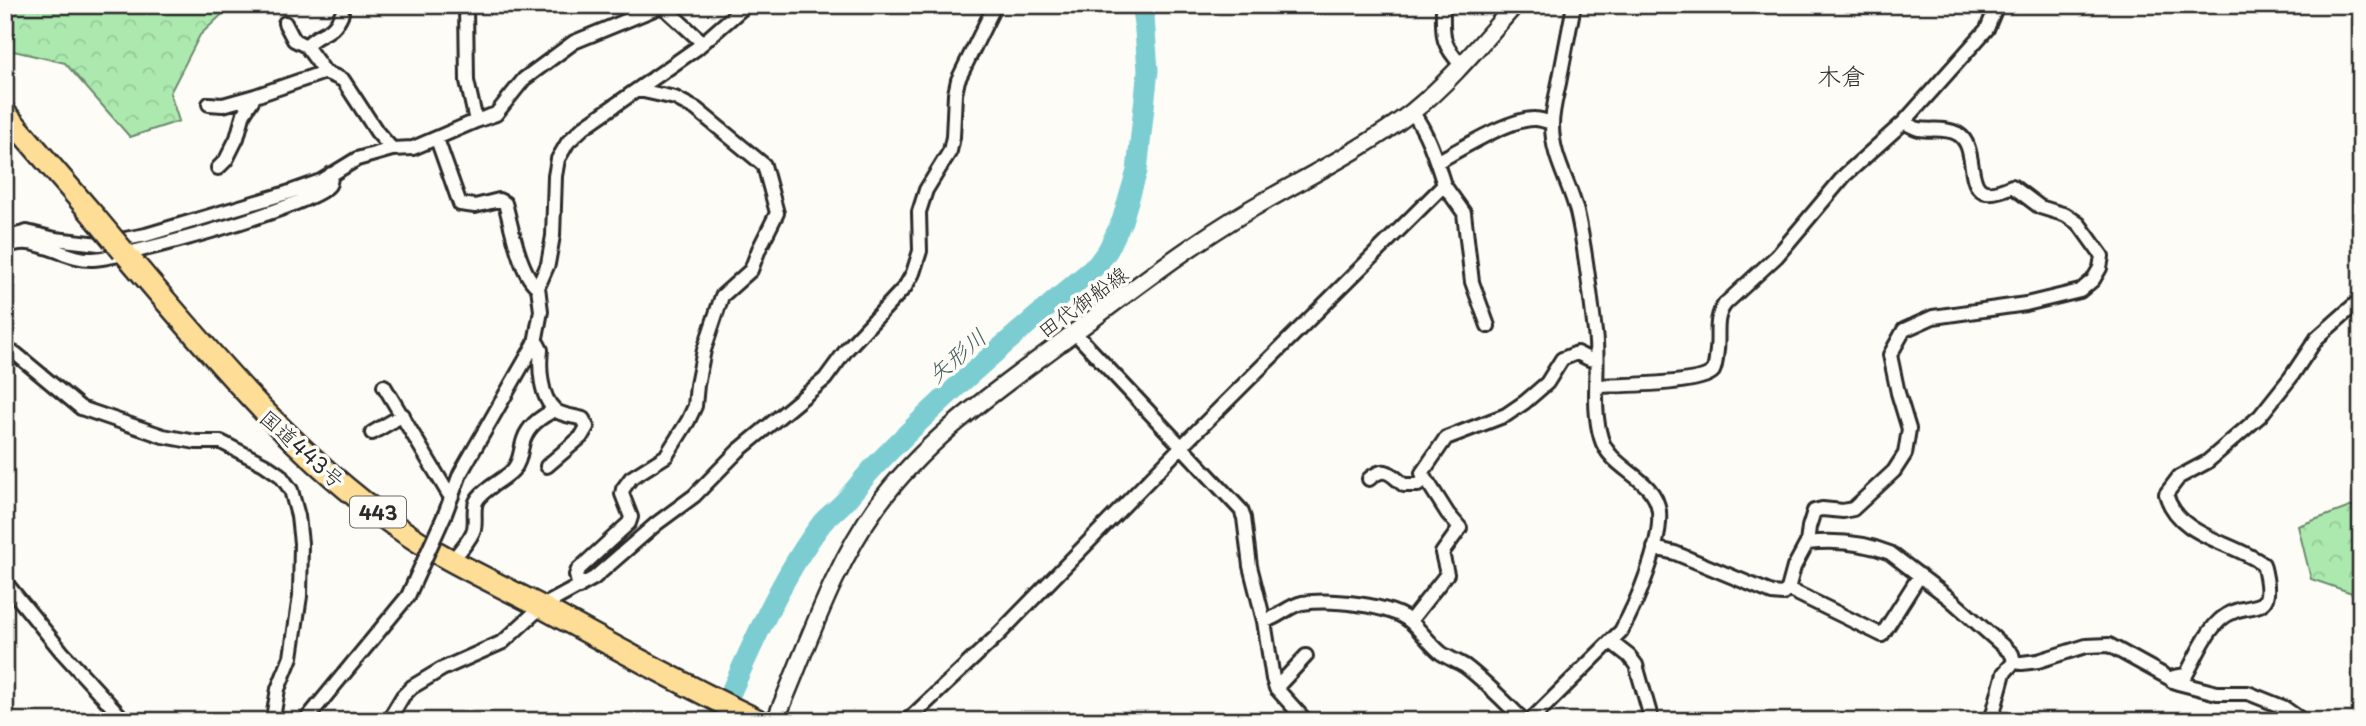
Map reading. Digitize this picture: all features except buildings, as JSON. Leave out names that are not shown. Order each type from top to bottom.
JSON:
[{"type":"highway","name":"国道443号","points":[[5,113],[256,405],[308,456],[395,526],[453,561],[750,717]]},
{"type":"main road","name":"田代御船線","points":[[775,721],[846,558],[876,506],[922,452],[970,410],[1185,253],[1246,212],[1355,151],[1412,112],[1462,66],[1515,5]]},
{"type":"street","points":[[466,5],[467,81],[476,121]]},
{"type":"street","points":[[305,721],[408,596],[446,514],[460,474],[535,343],[541,311],[538,287],[548,264],[551,245],[555,176],[558,159],[568,142],[584,127],[703,43],[746,5]]},
{"type":"street","points":[[388,721],[403,696],[412,687],[442,669],[503,642],[541,607],[594,578],[656,524],[694,496],[738,451],[825,379],[847,349],[905,287],[914,273],[919,251],[919,212],[926,190],[950,151],[958,80],[995,5]]},
{"type":"street","points":[[1443,5],[1443,39],[1446,49],[1462,66]]},
{"type":"street","points":[[1530,721],[1611,642],[1630,615],[1645,580],[1654,548],[1659,514],[1654,494],[1615,460],[1605,448],[1600,432],[1596,339],[1584,246],[1576,207],[1561,173],[1554,146],[1552,123],[1574,5]]},
{"type":"street","points":[[1597,386],[1681,382],[1706,377],[1714,370],[1720,311],[1777,256],[1845,175],[1903,122],[1987,29],[1997,5]]},
{"type":"street","points":[[5,239],[27,232],[55,239],[99,244],[146,235],[258,203],[321,181],[357,159],[392,149],[413,148],[496,114],[524,79],[575,42],[657,8],[667,10],[703,43]]},
{"type":"street","points":[[306,46],[331,30],[342,13]]},
{"type":"street","points":[[285,23],[293,40],[306,46],[325,72],[343,80],[377,132],[392,149]]},
{"type":"street","points":[[209,104],[223,105],[325,72]]},
{"type":"street","points":[[579,587],[576,575],[578,570],[629,523],[631,517],[622,494],[626,483],[666,456],[688,421],[695,406],[704,350],[722,296],[751,270],[777,213],[764,165],[696,109],[675,98],[639,90]]},
{"type":"street","points":[[218,168],[226,160],[237,138],[244,113],[255,96]]},
{"type":"street","points":[[1412,112],[1420,123],[1437,162],[1444,186],[1452,193],[1464,213],[1470,274],[1488,326]]},
{"type":"street","points":[[1437,162],[1479,138],[1510,125],[1534,119],[1552,123]]},
{"type":"street","points":[[1654,548],[1675,553],[1772,593],[1783,594],[1788,589],[1794,567],[1807,543],[1814,511],[1853,509],[1894,471],[1905,454],[1909,429],[1890,355],[1904,330],[1933,317],[2026,304],[2080,291],[2093,280],[2100,268],[2102,256],[2079,224],[2066,215],[2040,207],[2012,186],[1990,193],[1983,190],[1973,179],[1967,143],[1958,134],[1945,130],[1919,129],[1903,122]]},
{"type":"street","points":[[437,139],[460,204],[475,206],[499,200],[505,204],[529,279],[538,287]]},
{"type":"street","points":[[5,248],[13,243],[30,243],[90,260],[194,237],[323,191],[329,185],[331,174]]},
{"type":"street","points":[[907,721],[997,636],[1181,447],[1444,186]]},
{"type":"street","points":[[2172,681],[2174,677],[2186,675],[2209,633],[2221,619],[2231,613],[2259,606],[2266,600],[2267,593],[2263,564],[2198,532],[2169,504],[2166,494],[2179,477],[2207,462],[2260,416],[2317,338],[2361,299]]},
{"type":"street","points":[[1075,333],[1241,509],[1250,566],[1264,621],[1276,688],[1306,721]]},
{"type":"street","points":[[535,343],[541,350],[543,386],[555,410],[583,419],[587,427],[581,437],[547,466]]},
{"type":"street","points":[[5,349],[16,354],[81,408],[163,436],[196,442],[221,442],[281,475],[291,490],[301,543],[300,596],[291,657],[278,689],[274,712],[276,721]]},
{"type":"street","points":[[1410,621],[1447,575],[1442,553],[1460,528],[1423,472],[1446,438],[1494,421],[1525,402],[1547,383],[1562,359],[1568,355],[1577,353],[1596,360]]},
{"type":"street","points":[[384,386],[452,496]]},
{"type":"street","points":[[453,561],[473,533],[475,504],[519,463],[524,439],[531,426],[555,410]]},
{"type":"street","points":[[372,433],[402,415]]},
{"type":"street","points":[[1369,479],[1376,472],[1383,471],[1393,475],[1404,485],[1418,485],[1426,480]]},
{"type":"street","points":[[1807,543],[1826,541],[1874,547],[1890,553],[1985,628],[2012,654],[2014,662]]},
{"type":"street","points":[[1788,589],[1882,635],[1920,575]]},
{"type":"street","points":[[6,584],[62,652],[125,721]]},
{"type":"street","points":[[1264,621],[1295,605],[1339,601],[1384,610],[1410,621],[1442,654],[1464,666],[1524,721]]},
{"type":"street","points":[[1611,642],[1636,665],[1652,721]]},
{"type":"street","points":[[2014,662],[2038,661],[2086,646],[2109,645],[2172,681],[2217,693],[2248,693],[2283,707],[2304,721]]},
{"type":"street","points":[[1276,688],[1306,656]]},
{"type":"street","points":[[1991,721],[2004,673],[2014,662]]},
{"type":"green space","points":[[5,5],[232,5],[200,35],[170,93],[179,121],[130,137],[65,63],[5,49]]},
{"type":"green space","points":[[2361,503],[2361,596],[2311,579],[2298,526]]},
{"type":"waterway","name":"矢形川","points":[[718,721],[778,593],[822,523],[929,412],[1097,265],[1108,250],[1122,221],[1137,171],[1148,70],[1143,5]]},
{"type":"district","name":"木倉","points":[[1841,75]]}]
